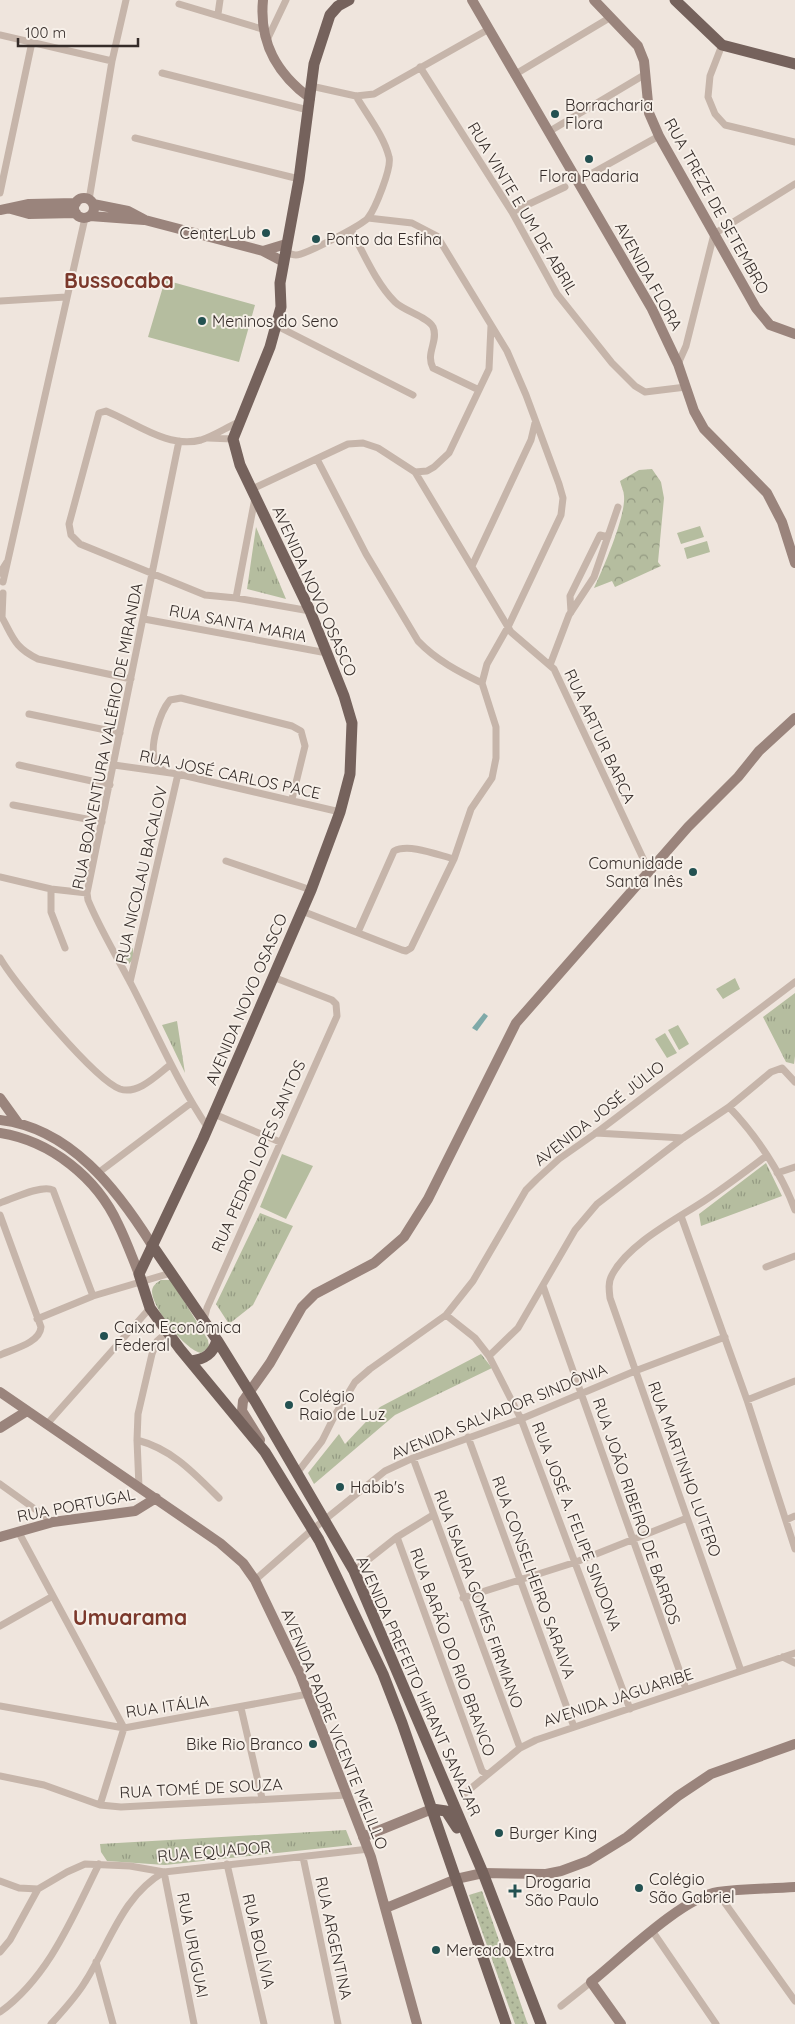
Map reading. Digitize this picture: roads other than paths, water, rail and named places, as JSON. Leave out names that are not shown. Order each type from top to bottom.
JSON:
[{"type":"main road","points":[[263,0],[262,29],[265,42],[286,77],[310,98]]},
{"type":"main road","points":[[233,440],[277,326],[281,307],[280,283],[299,178],[314,64],[330,15],[338,6],[349,0]]},
{"type":"main road","name":"AVENIDA FLORA","points":[[472,0],[652,309],[678,364],[694,411],[704,429],[767,493],[782,522],[795,564]]},
{"type":"main road","name":"RUA TREZE DE SETEMBRO","points":[[594,0],[638,46],[644,61],[649,113],[659,136],[762,318],[778,329],[795,334]]},
{"type":"main road","points":[[675,0],[722,45],[795,64]]},
{"type":"main road","points":[[0,210],[11,209],[22,213],[39,209],[84,208],[145,220],[263,251],[285,253]]},
{"type":"main road","points":[[263,251],[285,253]]},
{"type":"main road","name":"AVENIDA NOVO OSASCO","points":[[140,1278],[152,1245],[208,1128],[311,890],[340,812],[350,774],[352,723],[310,611],[253,494],[233,440]]},
{"type":"main road","points":[[265,1452],[262,1442],[242,1411],[243,1401],[270,1363],[302,1307],[315,1294],[374,1263],[404,1238],[428,1199],[516,1023],[692,823],[738,777],[759,751],[795,718]]},
{"type":"main road","points":[[0,1098],[18,1123]]},
{"type":"main road","name":"AVENIDA PREFEITO HIRANT SANAZAR","points":[[0,1120],[18,1123],[63,1142],[98,1173],[142,1229],[204,1320],[249,1392],[354,1572],[483,1873],[542,2024]]},
{"type":"main road","name":"AVENIDA PREFEITO HIRANT SANAZAR","points":[[0,1133],[30,1141],[52,1152],[72,1165],[96,1187],[118,1223],[150,1308],[167,1332],[265,1452],[312,1530],[341,1585],[383,1674],[506,2024]]},
{"type":"main road","points":[[191,1361],[207,1357],[214,1349],[217,1340]]},
{"type":"main road","name":"AVENIDA PADRE VICENTE MELILLO","points":[[0,1392],[226,1548],[243,1563],[255,1580],[308,1694],[369,1849],[417,2024]]},
{"type":"main road","points":[[0,1428],[27,1411]]},
{"type":"main road","name":"RUA PORTUGAL","points":[[0,1537],[53,1522],[135,1511],[156,1498]]},
{"type":"main road","points":[[386,1908],[456,1879],[483,1873],[546,1874],[561,1871],[588,1861],[620,1842],[678,1796],[711,1774],[795,1744]]},
{"type":"main road","points":[[364,1837],[432,1809],[446,1811],[464,1842],[473,1849]]},
{"type":"main road","points":[[621,2024],[591,1982],[692,1901],[718,1892],[795,1887]]},
{"type":"street","points":[[126,0],[112,61],[81,230],[2,580],[1,615],[12,638],[24,652],[38,659],[131,679]]},
{"type":"street","points":[[218,14],[220,0]]},
{"type":"street","points":[[265,42],[286,0]]},
{"type":"street","points":[[180,4],[218,14],[262,29]]},
{"type":"street","points":[[514,74],[610,17]]},
{"type":"street","points":[[312,86],[356,96],[374,94],[489,30]]},
{"type":"street","points":[[0,35],[112,61]]},
{"type":"street","points":[[0,193],[32,42]]},
{"type":"street","points":[[722,45],[710,76],[708,97],[715,114],[725,125],[795,142]]},
{"type":"street","name":"RUA VINTE E UM DE ABRIL","points":[[420,67],[512,212],[557,294],[612,363],[635,386],[645,392],[686,387]]},
{"type":"street","points":[[162,73],[308,110]]},
{"type":"street","points":[[550,132],[644,75]]},
{"type":"street","points":[[285,253],[296,255],[351,230],[368,218],[389,170],[390,158],[384,143],[356,96]]},
{"type":"street","points":[[578,181],[659,136]]},
{"type":"street","points":[[135,138],[299,178]]},
{"type":"street","points":[[678,364],[686,346],[714,234],[795,184]]},
{"type":"street","points":[[512,212],[565,187]]},
{"type":"street","points":[[302,911],[402,950],[412,948],[454,859],[471,809],[492,778],[496,758],[496,727],[482,683],[487,664],[508,627],[561,515],[562,498],[559,484],[526,395],[507,351],[437,236],[412,223],[368,218]]},
{"type":"street","points":[[351,230],[393,300],[412,314],[430,322],[434,334],[429,355],[434,368],[479,390]]},
{"type":"street","points":[[0,301],[66,297]]},
{"type":"street","points":[[236,598],[253,494],[348,444],[363,443],[378,448],[415,472],[427,471],[434,467],[449,452],[489,369],[491,325]]},
{"type":"street","points":[[277,326],[413,395]]},
{"type":"street","points":[[233,440],[207,438],[179,441],[165,438],[106,411],[99,413],[69,524],[71,535],[80,544],[153,572],[204,595],[236,598],[310,611]]},
{"type":"street","points":[[207,438],[240,422]]},
{"type":"street","points":[[472,566],[531,440],[535,422]]},
{"type":"street","name":"RUA BOAVENTURA VALÉRIO DE MIRANDA","points":[[179,441],[87,893],[88,900],[104,934],[130,982],[170,1065],[191,1103],[208,1128]]},
{"type":"street","points":[[317,459],[366,554],[418,641],[428,652],[455,670],[482,683]]},
{"type":"street","name":"RUA ARTUR BARCA","points":[[415,472],[511,632],[550,665],[561,683],[649,871]]},
{"type":"street","points":[[550,665],[571,612],[594,577],[618,507]]},
{"type":"street","points":[[571,612],[570,596],[600,535],[608,537]]},
{"type":"street","points":[[0,573],[8,560]]},
{"type":"street","name":"RUA SANTA MARIA","points":[[144,619],[327,653]]},
{"type":"street","points":[[165,772],[156,764],[153,758],[155,736],[163,708],[170,700],[181,698],[292,726],[301,731],[305,746],[292,799]]},
{"type":"street","points":[[29,714],[120,733]]},
{"type":"street","points":[[18,765],[110,785]]},
{"type":"street","name":"RUA JOSÉ CARLOS PACE","points":[[114,766],[178,774],[292,799],[340,812]]},
{"type":"street","name":"RUA NICOLAU BACALOV","points":[[130,982],[178,774]]},
{"type":"street","points":[[13,806],[102,822]]},
{"type":"street","points":[[358,932],[394,851],[400,848],[408,848],[454,859]]},
{"type":"street","points":[[226,862],[311,890]]},
{"type":"street","points":[[0,877],[51,889],[87,893]]},
{"type":"street","points":[[51,889],[51,912],[65,948]]},
{"type":"street","points":[[0,958],[18,985],[87,1064],[105,1080],[121,1090],[134,1089],[148,1082],[170,1065]]},
{"type":"street","name":"RUA PEDRO LOPES SANTOS","points":[[204,1320],[207,1308],[337,1016],[336,1004],[323,995],[273,977]]},
{"type":"street","name":"AVENIDA JOSÉ JÚLIO","points":[[297,1473],[322,1441],[335,1414],[356,1382],[370,1368],[446,1315],[474,1281],[526,1190],[559,1159],[795,982]]},
{"type":"street","points":[[489,1356],[518,1328],[585,1216],[597,1204],[683,1138],[728,1107],[771,1072],[779,1068],[786,1069],[795,1082]]},
{"type":"street","points":[[98,1173],[191,1103]]},
{"type":"street","points":[[728,1107],[746,1125],[789,1192],[795,1210]]},
{"type":"street","points":[[214,1114],[280,1142]]},
{"type":"street","points":[[596,1133],[683,1138]]},
{"type":"street","points":[[766,1156],[736,1180],[681,1216],[747,1400],[795,1548]]},
{"type":"street","points":[[777,1173],[795,1167]]},
{"type":"street","points":[[0,1203],[40,1189],[49,1188],[56,1196],[94,1296]]},
{"type":"street","points":[[0,1216],[37,1318],[40,1333],[35,1340],[0,1355]]},
{"type":"street","name":"RUA MARTINHO LUTERO","points":[[681,1216],[644,1240],[612,1275],[609,1286],[610,1298],[741,1671]]},
{"type":"street","points":[[766,1267],[795,1256]]},
{"type":"street","points":[[37,1318],[140,1278],[171,1273]]},
{"type":"street","name":"RUA JOÃO RIBEIRO DE BARROS","points":[[543,1286],[631,1539],[686,1689]]},
{"type":"street","points":[[46,1424],[150,1308]]},
{"type":"street","name":"RUA JOSÉ A. FELIPE SINDONA","points":[[446,1315],[475,1338],[489,1356],[521,1419],[630,1709]]},
{"type":"street","points":[[139,1487],[138,1414],[152,1354],[157,1341],[167,1332]]},
{"type":"street","name":"AVENIDA SALVADOR SINDÔNIA","points":[[255,1580],[312,1530],[385,1471],[413,1458],[521,1419],[635,1371],[725,1337]]},
{"type":"street","points":[[747,1400],[795,1381]]},
{"type":"street","name":"RUA CONSELHEIRO SARAIVA","points":[[468,1437],[574,1727]]},
{"type":"street","points":[[137,1440],[165,1450],[177,1458],[219,1498]]},
{"type":"street","name":"RUA ISAURA GOMES FIRMIANO","points":[[413,1458],[463,1598],[520,1748]]},
{"type":"street","points":[[0,1484],[53,1522]]},
{"type":"street","points":[[354,1572],[397,1537],[433,1515]]},
{"type":"street","points":[[786,1520],[795,1516]]},
{"type":"street","points":[[463,1598],[576,1562],[687,1518]]},
{"type":"street","points":[[18,1531],[124,1728],[100,1805]]},
{"type":"street","name":"RUA BARÃO DO RIO BRANCO","points":[[397,1537],[482,1771],[486,1774]]},
{"type":"street","points":[[0,1626],[53,1596]]},
{"type":"street","name":"AVENIDA JAGUARIBE","points":[[464,1794],[520,1748],[536,1740],[795,1653]]},
{"type":"street","points":[[783,1657],[795,1663]]},
{"type":"street","name":"RUA ITÁLIA","points":[[0,1706],[124,1728],[241,1708],[308,1694]]},
{"type":"street","points":[[241,1708],[262,1798]]},
{"type":"street","name":"RUA TOMÉ DE SOUZA","points":[[0,1776],[44,1785],[100,1805],[121,1807],[262,1798],[347,1795]]},
{"type":"street","name":"RUA EQUADOR","points":[[38,1889],[67,1872],[86,1864],[164,1872],[369,1849]]},
{"type":"street","name":"RUA ARGENTINA","points":[[303,1857],[338,2024]]},
{"type":"street","points":[[0,2012],[21,1994],[56,1948],[100,1864]]},
{"type":"street","name":"RUA BOLÍVIA","points":[[227,1864],[264,2024]]},
{"type":"street","points":[[51,2024],[85,1982],[121,1914],[133,1898],[164,1872]]},
{"type":"street","name":"RUA URUGUAI","points":[[164,1872],[194,2024]]},
{"type":"street","points":[[0,1881],[18,1888],[38,1889],[10,1940],[0,1952]]},
{"type":"street","points":[[718,1892],[795,2001]]},
{"type":"street","points":[[653,1932],[716,2024]]},
{"type":"street","points":[[96,1962],[113,2024]]},
{"type":"street","points":[[561,2006],[591,1982]]},
{"type":"water","points":[[484,1013],[488,1016],[477,1031],[472,1028]]},
{"type":"place","name":"Borracharia Flora","points":[[555,114]]},
{"type":"place","name":"Flora Padaria","points":[[589,159]]},
{"type":"place","name":"CenterLub","points":[[266,233]]},
{"type":"place","name":"Ponto da Esfiha","points":[[316,239]]},
{"type":"place","name":"Meninos do Seno","points":[[202,321]]},
{"type":"place","name":"Comunidade Santa Inês","points":[[693,872]]},
{"type":"place","name":"Caixa Econômica Federal","points":[[104,1336]]},
{"type":"place","name":"Colégio Raio de Luz","points":[[289,1405]]},
{"type":"place","name":"Habib's","points":[[340,1487]]},
{"type":"place","name":"Bike Rio Branco","points":[[313,1744]]},
{"type":"place","name":"Burger King","points":[[499,1833]]},
{"type":"place","name":"Colégio São Gabriel","points":[[639,1888]]},
{"type":"place","name":"Drogaria São Paulo","points":[[515,1891]]},
{"type":"place","name":"Mercado Extra","points":[[436,1950]]},
{"type":"district","name":"Bussocaba","points":[[119,280]]},
{"type":"district","name":"Umuarama","points":[[130,1617]]}]
